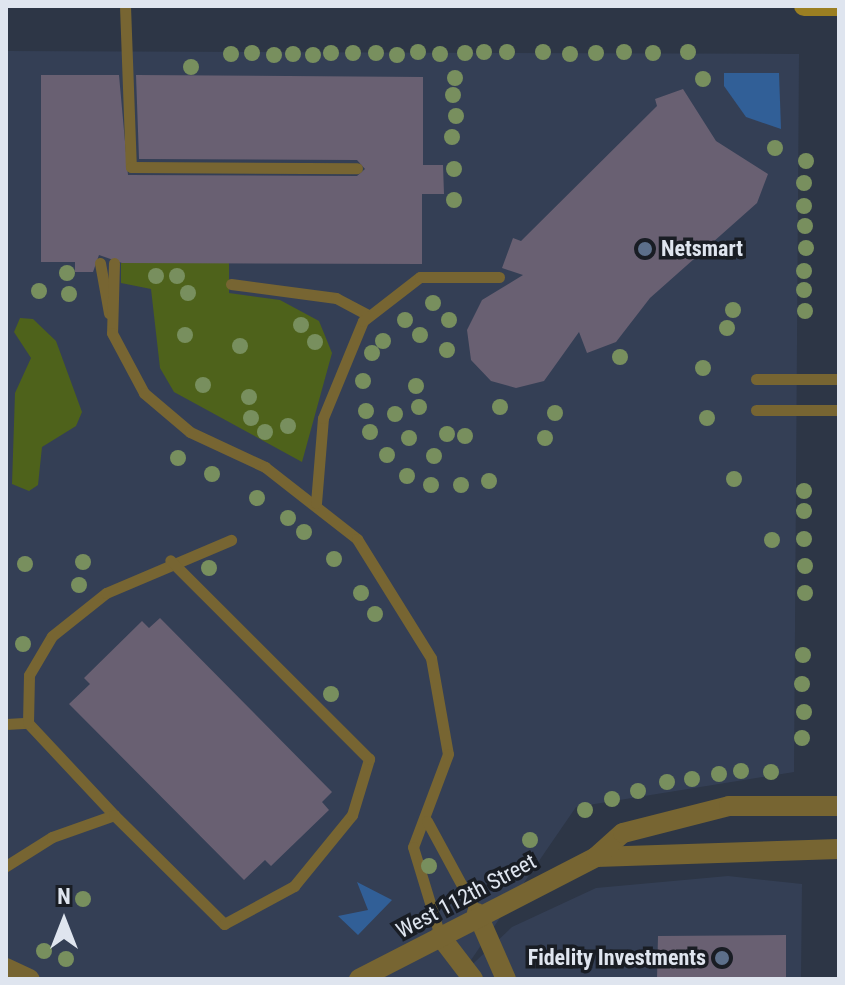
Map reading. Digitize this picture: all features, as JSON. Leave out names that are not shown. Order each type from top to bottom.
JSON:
[{"type":"main road","points":[[804,6],[839,6]]},
{"type":"street","name":"West 112th Street","points":[[359,979],[477,913],[596,857],[623,833],[693,812],[839,806]]},
{"type":"street","name":"West 112th Street","points":[[596,857],[839,849]]},
{"type":"street","points":[[477,913],[506,979]]},
{"type":"street","points":[[440,936],[473,979]]},
{"type":"street","points":[[6,968],[30,979]]},
{"type":"lane","points":[[125,6],[131,167],[357,168]]},
{"type":"lane","points":[[100,263],[109,313],[130,376],[168,416],[316,503],[383,570],[431,658],[448,754],[427,821],[413,847],[440,936]]},
{"type":"lane","points":[[109,313],[114,263]]},
{"type":"lane","points":[[316,503],[323,418],[344,354],[368,315],[420,277],[499,277]]},
{"type":"lane","points":[[231,284],[336,298],[368,315]]},
{"type":"lane","points":[[756,379],[839,379]]},
{"type":"lane","points":[[756,410],[839,410]]},
{"type":"lane","points":[[170,560],[369,759],[370,773],[352,815],[316,863],[273,900],[224,924],[114,815],[28,723],[29,675],[52,636],[106,593],[170,560],[231,540]]},
{"type":"lane","points":[[6,724],[28,723]]},
{"type":"lane","points":[[6,866],[52,837],[114,815]]},
{"type":"lane","points":[[427,821],[477,913]]},
{"type":"shaded area","points":[[6,51],[799,54],[794,772],[576,807],[460,976],[512,927],[596,888],[728,876],[802,884],[801,979],[6,979]]},
{"type":"green space","points":[[121,263],[229,263],[229,293],[280,300],[319,321],[332,353],[302,462],[174,392],[160,368],[151,289],[121,283]]},
{"type":"green space","points":[[20,318],[33,319],[56,341],[82,412],[76,426],[42,447],[38,485],[29,491],[12,484],[15,393],[31,358],[14,332]]},
{"type":"water","points":[[724,73],[779,73],[781,129],[746,117],[724,86]]},
{"type":"water","points":[[357,882],[392,900],[358,935],[338,916],[368,910]]},
{"type":"building","points":[[41,75],[119,75],[128,175],[357,176],[365,169],[357,160],[139,159],[136,75],[423,77],[423,165],[443,165],[444,194],[422,194],[422,264],[122,263],[99,255],[93,272],[75,272],[75,262],[41,262]]},
{"type":"building","points":[[683,89],[716,141],[768,174],[757,203],[650,298],[616,342],[587,353],[579,332],[544,381],[516,388],[491,381],[471,360],[467,330],[482,300],[523,275],[502,268],[513,238],[521,241],[657,106],[655,99]]},
{"type":"building","points":[[160,618],[332,792],[322,802],[329,810],[271,866],[265,860],[244,880],[69,704],[90,684],[84,678],[142,621],[149,628]]},
{"type":"building","name":"Fidelity Investments","points":[[786,935],[786,979],[657,979],[658,936]]},
{"type":"place","name":"Netsmart","points":[[645,249]]},
{"type":"place","name":"Fidelity Investments","points":[[722,958]]}]
